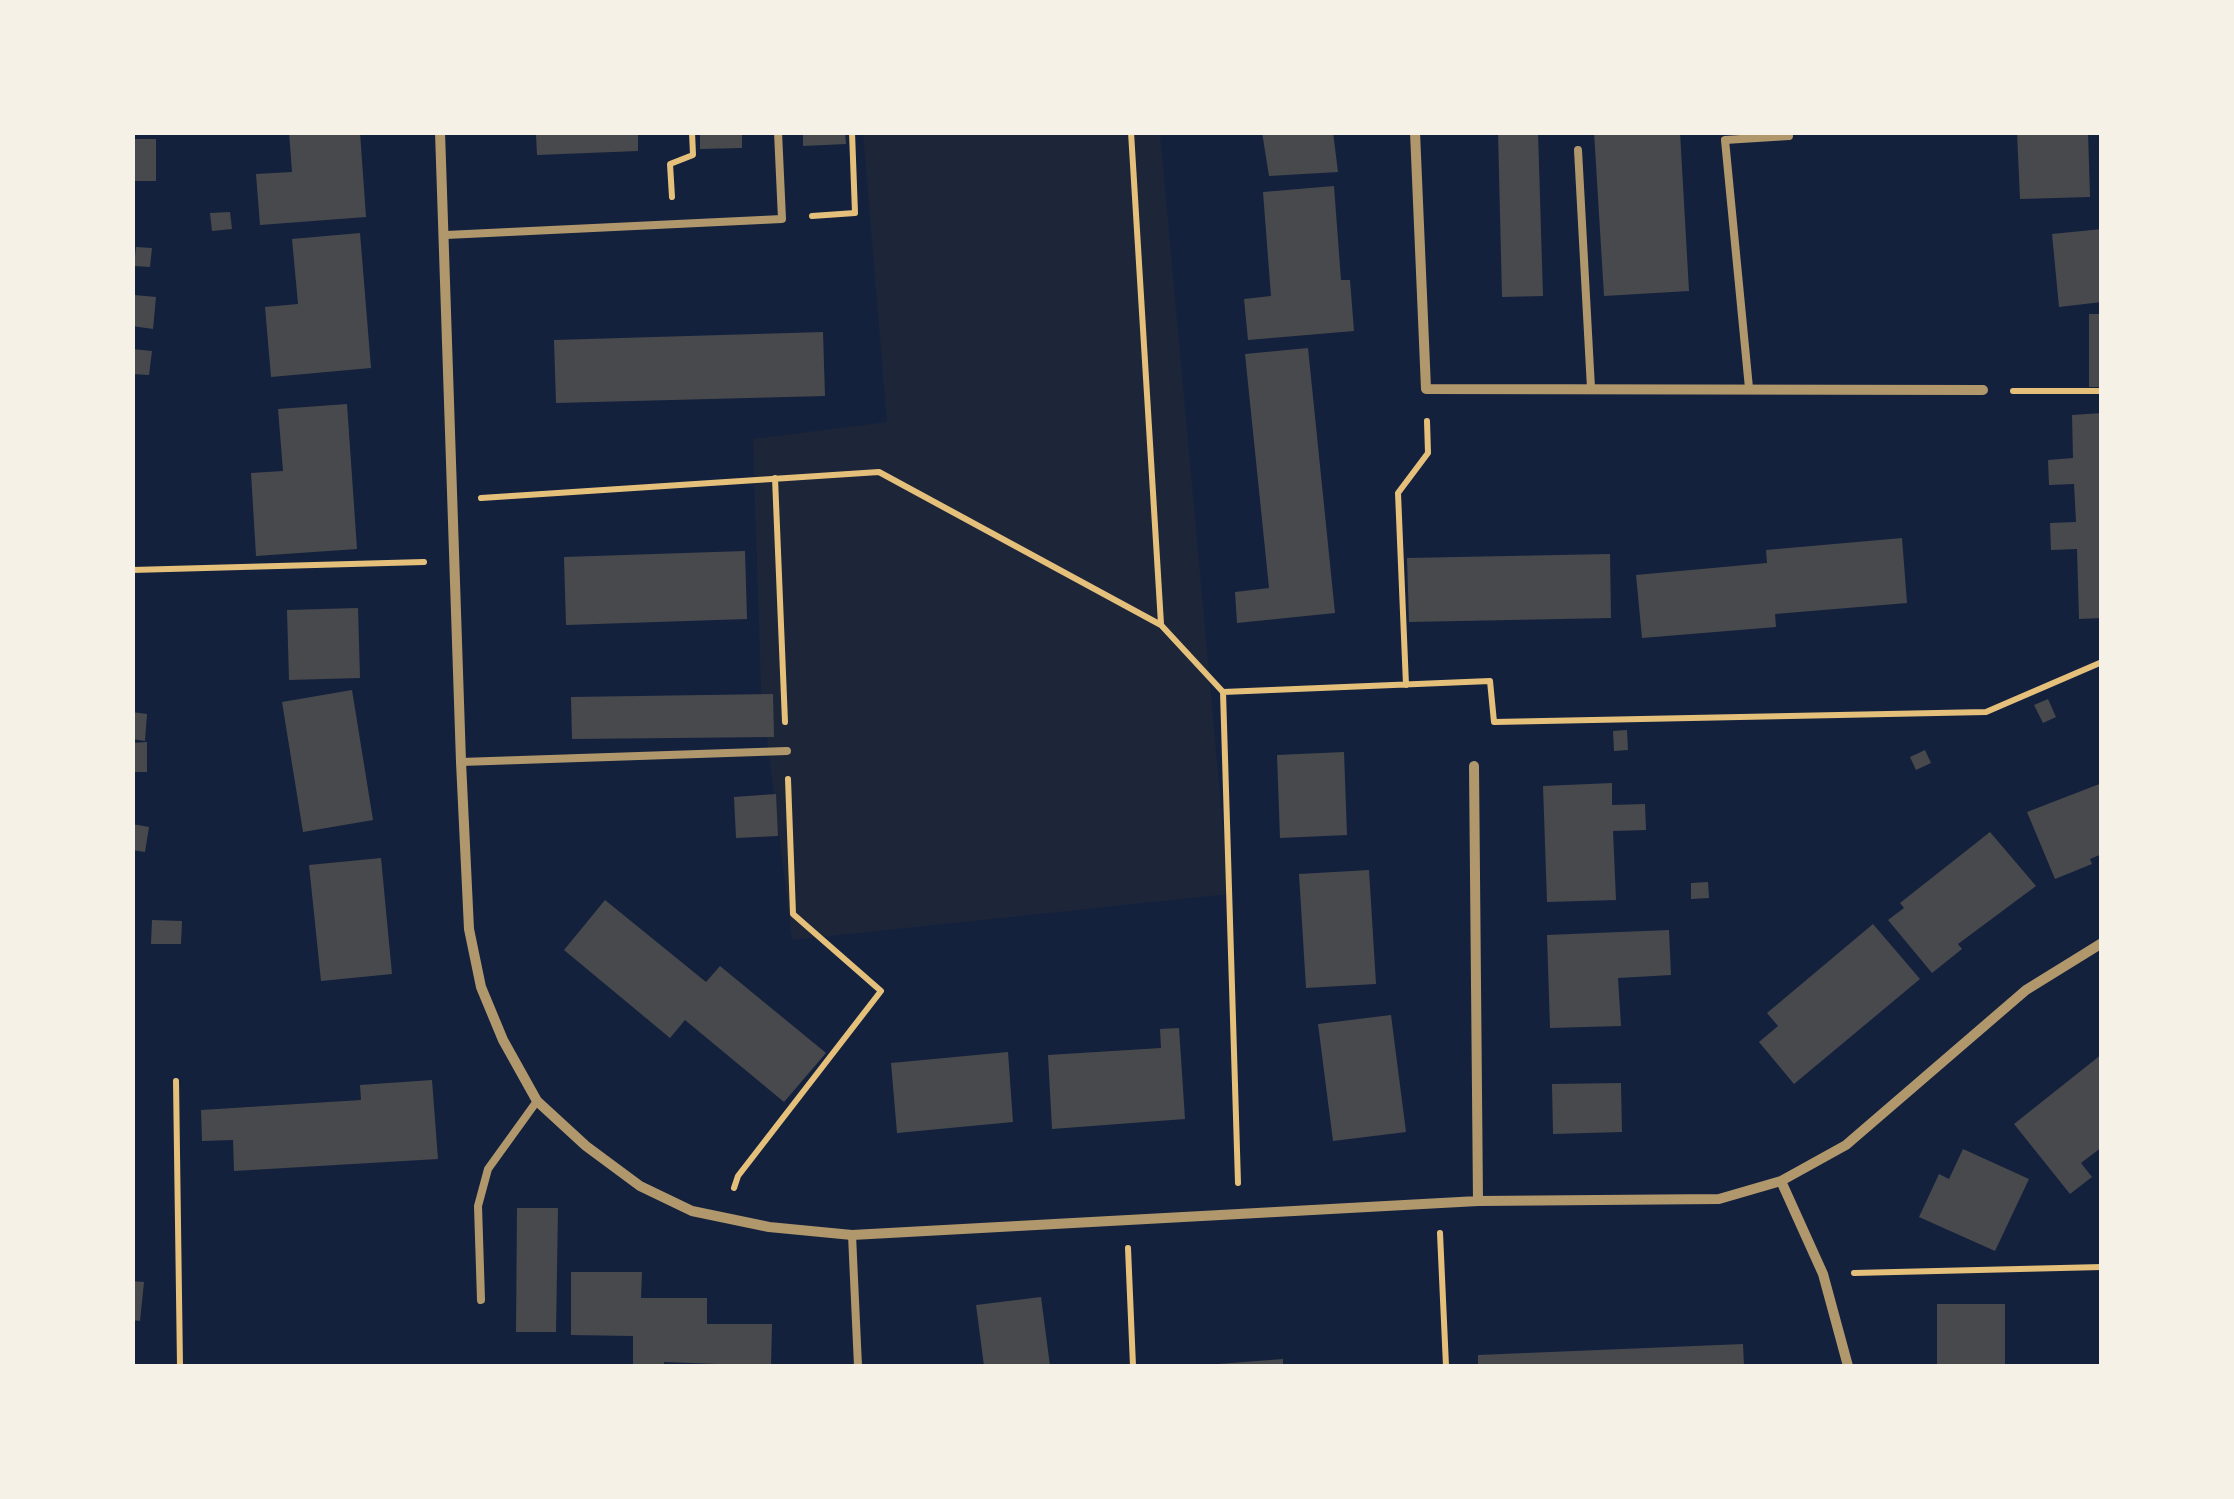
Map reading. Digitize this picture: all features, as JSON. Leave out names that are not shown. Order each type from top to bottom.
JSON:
[{"type":"street","points":[[440,132],[469,930],[482,987],[503,1040],[538,1100],[586,1146],[640,1186],[692,1211],[770,1227],[852,1235],[1478,1201],[1719,1198],[1782,1182],[1846,1145],[2026,990],[2102,943]]},
{"type":"street","points":[[1416,132],[1426,389],[1983,390]]},
{"type":"street","points":[[1474,766],[1478,1201]]},
{"type":"street","points":[[1782,1182],[1822,1274],[1848,1366]]},
{"type":"lane","points":[[446,235],[782,219],[778,132]]},
{"type":"lane","points":[[1749,388],[1725,140],[1789,136]]},
{"type":"lane","points":[[1578,150],[1590,388]]},
{"type":"lane","points":[[461,762],[787,751]]},
{"type":"lane","points":[[480,1300],[478,1206],[488,1169],[538,1100]]},
{"type":"lane","points":[[852,1235],[858,1366]]},
{"type":"path","points":[[673,224],[670,164],[693,155],[692,132]]},
{"type":"path","points":[[782,219],[855,213],[852,132]]},
{"type":"path","points":[[1131,132],[1161,625]]},
{"type":"path","points":[[1406,685],[1398,493],[1428,453],[1426,389]]},
{"type":"path","points":[[1983,390],[2102,391]]},
{"type":"path","points":[[452,500],[879,472],[1161,625],[1223,692],[1238,1214]]},
{"type":"path","points":[[723,1217],[738,1176],[881,991],[794,914],[775,478]]},
{"type":"path","points":[[132,570],[456,560]]},
{"type":"path","points":[[1223,692],[1490,681],[1494,722],[1986,712],[2102,662]]},
{"type":"path","points":[[176,1081],[180,1366]]},
{"type":"path","points":[[1439,1203],[1446,1366]]},
{"type":"path","points":[[1127,1220],[1133,1366]]},
{"type":"path","points":[[1822,1274],[2102,1267]]},
{"type":"shaded area","points":[[863,133],[1160,133],[1229,894],[792,940],[761,688],[753,439],[887,422]]},
{"type":"building","points":[[289,132],[360,132],[366,217],[260,225],[256,174],[292,172]]},
{"type":"building","points":[[638,132],[638,151],[537,155],[536,135]]},
{"type":"building","points":[[700,132],[742,132],[742,148],[700,149]]},
{"type":"building","points":[[803,132],[845,132],[846,144],[803,146]]},
{"type":"building","points":[[1262,132],[1333,132],[1338,172],[1269,176]]},
{"type":"building","points":[[1498,132],[1538,132],[1543,296],[1502,297]]},
{"type":"building","points":[[1594,132],[1680,132],[1689,291],[1604,296]]},
{"type":"building","points":[[2017,132],[2088,132],[2090,197],[2020,199]]},
{"type":"building","points":[[132,139],[156,139],[156,181],[132,181]]},
{"type":"building","points":[[1334,186],[1341,280],[1350,280],[1354,331],[1248,340],[1244,299],[1271,296],[1263,192]]},
{"type":"building","points":[[230,212],[232,229],[212,231],[210,213]]},
{"type":"building","points":[[2102,229],[2102,302],[2059,307],[2052,234]]},
{"type":"building","points":[[360,233],[371,368],[271,377],[265,307],[298,304],[292,239]]},
{"type":"building","points":[[136,247],[152,248],[150,267],[134,266]]},
{"type":"building","points":[[134,295],[156,297],[153,329],[132,326]]},
{"type":"building","points":[[2089,314],[2102,314],[2102,387],[2089,387]]},
{"type":"building","points":[[823,332],[825,396],[556,403],[554,340]]},
{"type":"building","points":[[1308,348],[1335,613],[1237,623],[1235,592],[1269,588],[1245,354]]},
{"type":"building","points":[[132,349],[152,351],[149,375],[132,374]]},
{"type":"building","points":[[347,404],[357,549],[256,556],[251,473],[283,471],[278,409]]},
{"type":"building","points":[[2102,413],[2102,618],[2079,619],[2077,549],[2051,550],[2050,523],[2076,522],[2074,484],[2049,485],[2048,460],[2073,458],[2072,415]]},
{"type":"building","points":[[1902,538],[1907,603],[1775,614],[1776,627],[1642,638],[1636,575],[1767,563],[1766,550]]},
{"type":"building","points":[[745,551],[747,619],[566,625],[564,557]]},
{"type":"building","points":[[1610,554],[1611,618],[1409,622],[1407,558]]},
{"type":"building","points":[[358,608],[360,678],[289,680],[287,610]]},
{"type":"building","points":[[352,690],[373,820],[303,832],[282,702]]},
{"type":"building","points":[[773,694],[774,737],[572,739],[571,697]]},
{"type":"building","points":[[2048,699],[2056,717],[2043,723],[2034,705]]},
{"type":"building","points":[[132,712],[147,714],[145,741],[132,739]]},
{"type":"building","points":[[1627,730],[1628,750],[1614,751],[1613,731]]},
{"type":"building","points":[[147,742],[147,772],[132,772],[132,743]]},
{"type":"building","points":[[1925,750],[1931,763],[1916,770],[1910,757]]},
{"type":"building","points":[[1344,752],[1347,835],[1280,838],[1277,755]]},
{"type":"building","points":[[1612,783],[1612,805],[1645,804],[1646,830],[1613,831],[1616,900],[1547,902],[1543,786]]},
{"type":"building","points":[[2102,783],[2102,854],[2090,859],[2092,864],[2055,879],[2027,812]]},
{"type":"building","points":[[776,794],[778,836],[736,838],[734,797]]},
{"type":"building","points":[[132,824],[149,827],[145,852],[132,850]]},
{"type":"building","points":[[1990,832],[2036,886],[1958,944],[1962,949],[1932,973],[1888,920],[1904,908],[1900,903]]},
{"type":"building","points":[[381,858],[392,974],[321,981],[309,865]]},
{"type":"building","points":[[1369,870],[1376,984],[1306,988],[1299,874]]},
{"type":"building","points":[[1708,882],[1709,898],[1691,899],[1691,883]]},
{"type":"building","points":[[605,900],[706,982],[720,966],[826,1053],[784,1102],[685,1020],[670,1038],[564,950]]},
{"type":"building","points":[[152,920],[182,921],[181,944],[151,944]]},
{"type":"building","points":[[1873,924],[1920,979],[1794,1084],[1759,1042],[1778,1026],[1767,1013]]},
{"type":"building","points":[[1669,930],[1671,975],[1618,978],[1621,1026],[1550,1028],[1547,935]]},
{"type":"building","points":[[1391,1015],[1406,1132],[1333,1141],[1318,1024]]},
{"type":"building","points":[[1179,1028],[1185,1119],[1052,1129],[1048,1055],[1161,1048],[1160,1029]]},
{"type":"building","points":[[1008,1052],[1013,1122],[897,1133],[891,1063]]},
{"type":"building","points":[[2102,1054],[2102,1147],[2081,1163],[2092,1177],[2070,1194],[2014,1124]]},
{"type":"building","points":[[432,1080],[438,1159],[234,1171],[233,1140],[202,1141],[201,1110],[361,1100],[360,1085]]},
{"type":"building","points":[[1621,1083],[1622,1132],[1553,1134],[1552,1084]]},
{"type":"building","points":[[1963,1149],[2029,1179],[1995,1251],[1919,1217],[1939,1174],[1949,1179]]},
{"type":"building","points":[[517,1208],[558,1208],[556,1332],[516,1332]]},
{"type":"building","points":[[571,1272],[642,1272],[641,1298],[707,1298],[707,1324],[772,1324],[771,1366],[664,1362],[664,1366],[633,1366],[633,1336],[571,1335]]},
{"type":"building","points":[[132,1281],[144,1282],[140,1321],[132,1320]]},
{"type":"building","points":[[1041,1297],[1050,1366],[984,1366],[976,1305]]},
{"type":"building","points":[[1937,1304],[2005,1304],[2005,1366],[1937,1366]]},
{"type":"building","points":[[1743,1344],[1744,1366],[1478,1366],[1478,1355]]},
{"type":"building","points":[[1283,1359],[1283,1366],[1218,1366],[1218,1364]]}]
